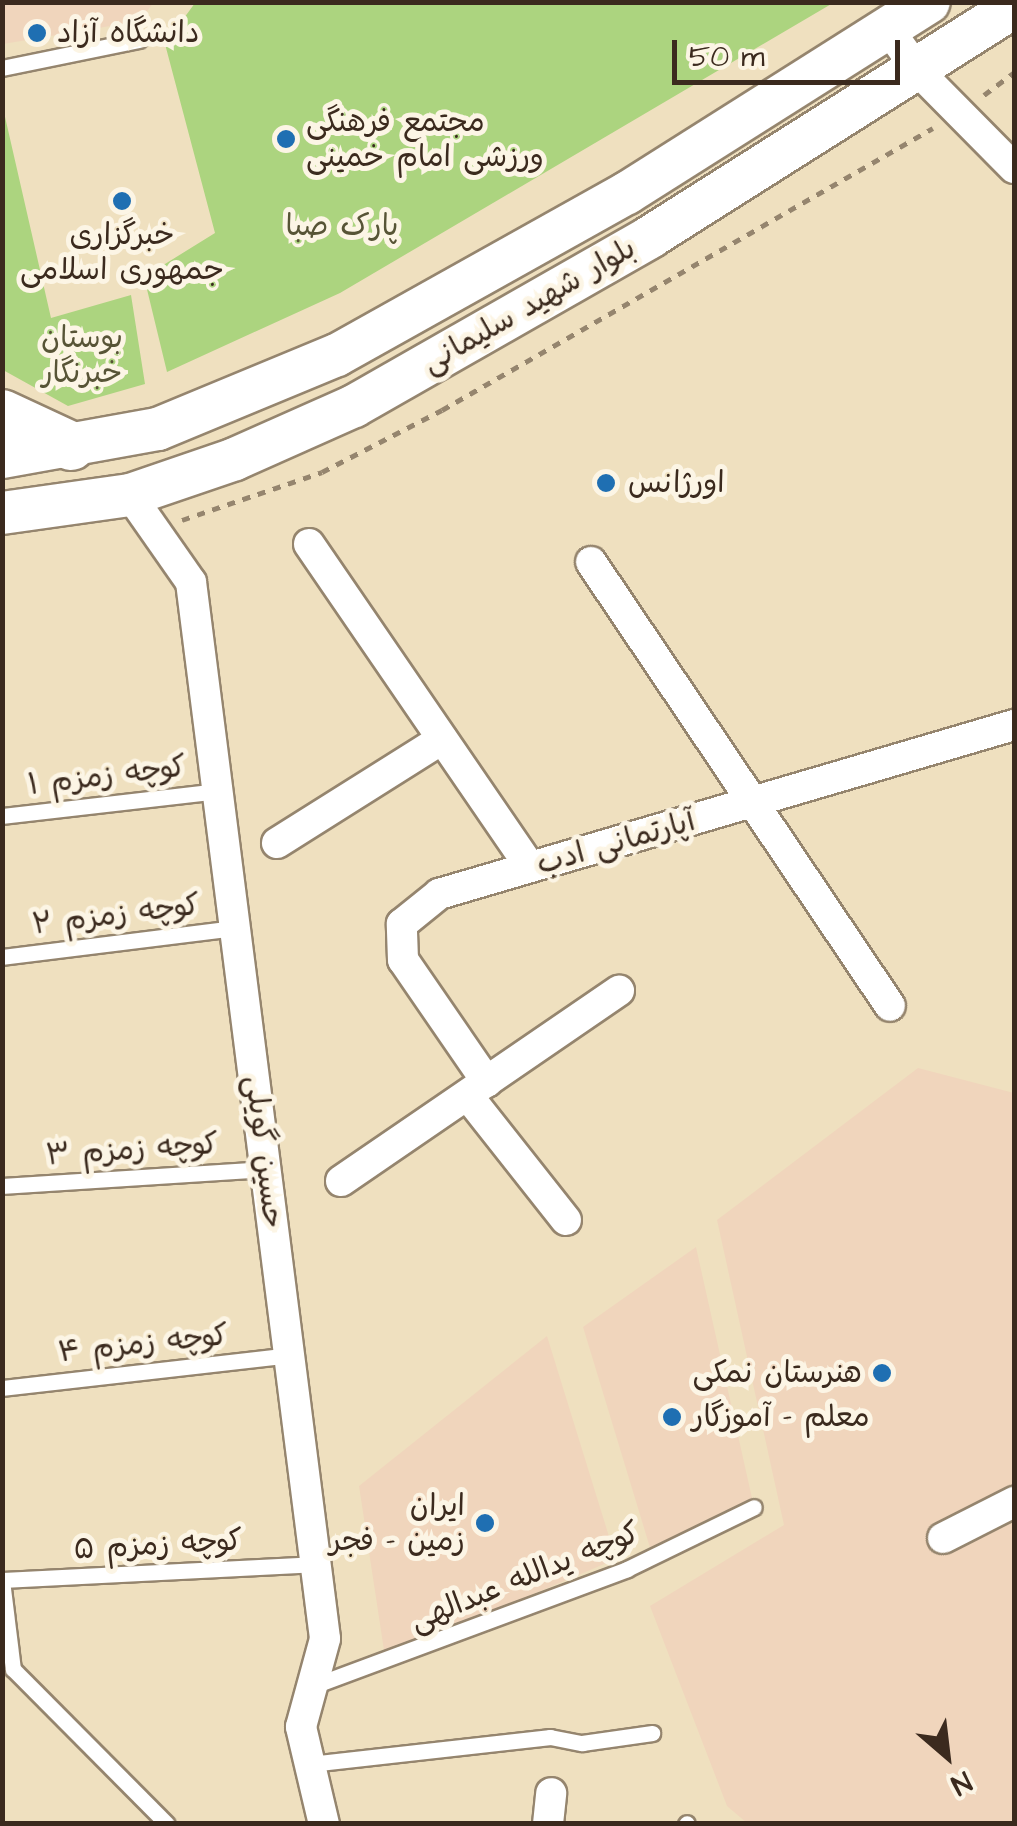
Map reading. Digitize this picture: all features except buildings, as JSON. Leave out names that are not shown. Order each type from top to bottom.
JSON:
[{"type":"main road","name":"بلوار شهید سلیمانی","points":[[2,457],[158,429],[338,355],[627,192],[929,2]]},
{"type":"main road","name":"بلوار شهید سلیمانی","points":[[2,513],[130,495],[234,459],[354,406],[650,237],[919,72],[1014,7]]},
{"type":"main road","points":[[2,414],[71,446]]},
{"type":"street","points":[[889,30],[919,72],[1014,168]]},
{"type":"street","name":"حسین گویلی","points":[[130,495],[191,582],[326,1639],[301,1726],[324,1824]]},
{"type":"street","points":[[309,544],[530,867]]},
{"type":"street","points":[[591,562],[890,1006]]},
{"type":"street","name":"آپارتمانی ادب","points":[[478,1089],[403,960],[402,924],[439,894],[1014,725]]},
{"type":"street","points":[[277,843],[442,739]]},
{"type":"street","points":[[341,1181],[619,991]]},
{"type":"street","points":[[478,1089],[566,1220]]},
{"type":"street","points":[[943,1538],[1014,1502]]},
{"type":"lane","points":[[2,68],[139,40]]},
{"type":"lane","name":"کوچه زمزم ۱","points":[[2,816],[218,791]]},
{"type":"lane","name":"کوچه زمزم ۲","points":[[2,957],[235,928]]},
{"type":"lane","name":"کوچه زمزم ۳","points":[[2,1186],[266,1169]]},
{"type":"lane","name":"کوچه زمزم ۴","points":[[2,1388],[290,1355]]},
{"type":"lane","name":"کوچه یدالله عبدالهی","points":[[313,1686],[627,1569],[754,1507]]},
{"type":"lane","name":"کوچه زمزم ۵","points":[[2,1580],[316,1564]]},
{"type":"lane","points":[[2,1580],[13,1668],[166,1824]]},
{"type":"lane","points":[[310,1764],[550,1736],[582,1743],[652,1732]]},
{"type":"shaded area","name":"دانشگاه آزاد","points":[[3,2],[153,3],[140,21],[3,44]]},
{"type":"shaded area","name":"هنرستان نمکی","points":[[918,1068],[1014,1093],[1014,1823],[747,1823],[727,1806],[650,1606],[784,1525],[717,1220]]},
{"type":"shaded area","name":"معلم - آموزگار","points":[[696,1247],[754,1507],[651,1551],[583,1327]]},
{"type":"shaded area","name":"ایران زمین - فجر","points":[[547,1336],[616,1559],[385,1657],[359,1486]]},
{"type":"green space","name":"پارک صبا","points":[[195,2],[833,3],[340,293],[167,372],[144,277],[215,233],[165,44]]},
{"type":"green space","name":"بوستان خبرنگار","points":[[3,108],[51,318],[131,295],[145,384],[68,406],[3,370]]},
{"type":"place","name":"دانشگاه آزاد","points":[[37,33]]},
{"type":"place","name":"مجتمع فرهنگی ورزشی امام خمینی","points":[[286,139]]},
{"type":"place","name":"خبرگزاری جمهوری اسلامی","points":[[122,201]]},
{"type":"place","name":"اورژانس","points":[[606,483]]},
{"type":"place","name":"هنرستان نمکی","points":[[882,1373]]},
{"type":"place","name":"معلم - آموزگار","points":[[672,1417]]},
{"type":"place","name":"ایران زمین - فجر","points":[[485,1523]]}]
